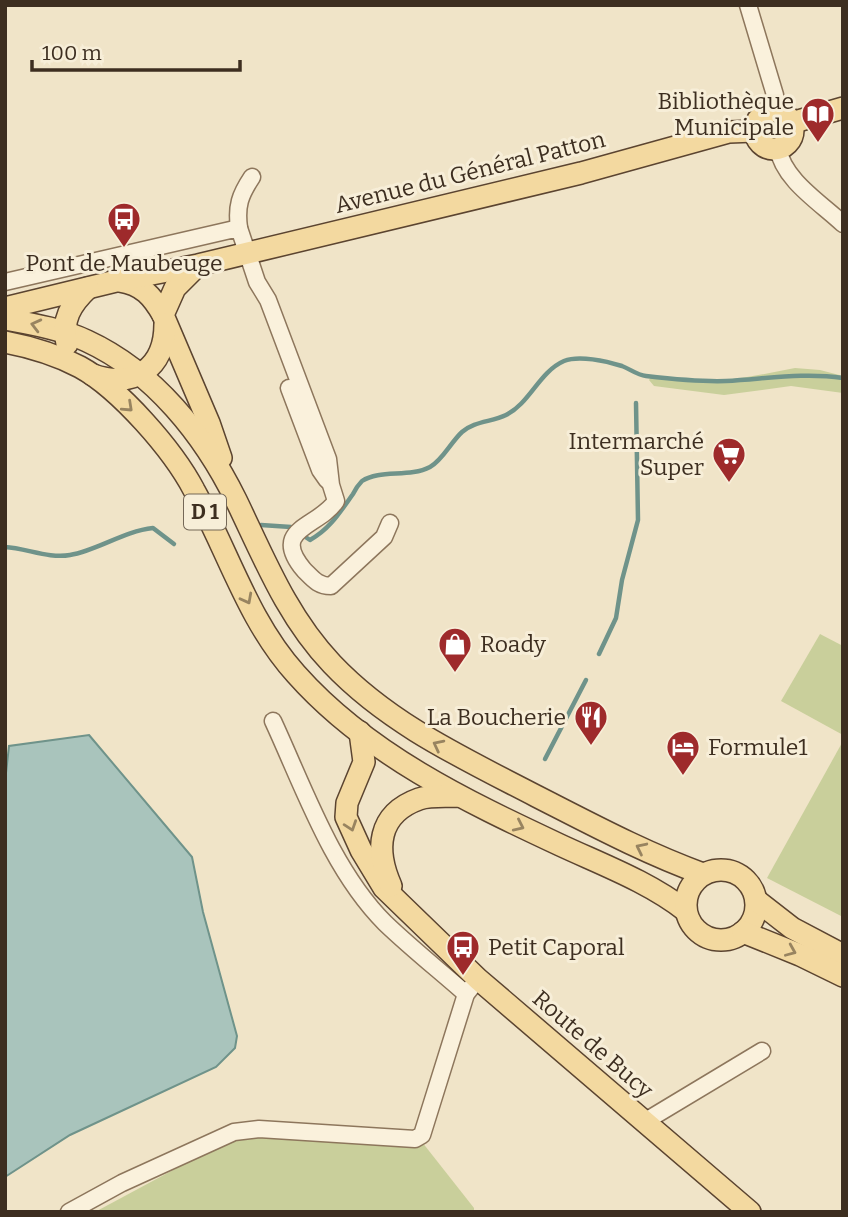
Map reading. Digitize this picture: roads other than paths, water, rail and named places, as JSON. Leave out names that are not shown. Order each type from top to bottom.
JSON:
[{"type":"main road","points":[[783,117],[792,136],[789,141],[778,148],[765,147],[756,137],[755,131],[758,119],[769,111],[783,117],[843,108]]},
{"type":"main road","name":"Avenue du Général Patton","points":[[116,281],[198,265],[581,173],[729,132],[755,131]]},
{"type":"main road","points":[[88,288],[70,308],[65,333],[70,354],[86,371],[110,381],[127,380],[152,365],[165,337],[164,319],[175,288],[198,265]]},
{"type":"main road","points":[[5,308],[116,281],[137,286],[148,293],[173,338],[209,423],[236,500]]},
{"type":"main road","name":"D 1","points":[[5,319],[65,333],[103,349],[140,374],[170,403],[206,447],[236,500],[279,590],[313,643],[339,670],[390,714],[423,737],[578,818],[669,862],[703,874]]},
{"type":"main road","name":"D 1","points":[[5,342],[51,354],[86,371],[148,426],[179,464],[257,618],[294,672],[360,732],[458,796],[647,886],[686,911]]},
{"type":"main road","name":"Route de Bucy","points":[[360,732],[364,762],[347,803],[346,817],[384,888],[472,987],[644,1122],[750,1212]]},
{"type":"main road","name":"Route de Bucy","points":[[406,912],[385,872],[382,842],[384,828],[394,814],[421,799],[458,796]]},
{"type":"main road","points":[[713,870],[735,872],[745,879],[756,900],[751,923],[743,932],[720,940],[698,932],[686,911],[689,890],[703,874],[713,870]]},
{"type":"main road","points":[[756,900],[792,928],[843,955]]},
{"type":"main road","points":[[743,932],[843,976]]},
{"type":"street","points":[[748,5],[783,117]]},
{"type":"street","points":[[778,148],[779,157],[791,176],[843,224]]},
{"type":"street","points":[[252,177],[240,195],[236,212],[257,282],[257,301],[320,470],[331,485],[336,501],[332,507],[297,531],[291,541],[292,552],[302,567],[322,586],[331,586],[384,537],[390,523]]},
{"type":"street","points":[[5,282],[239,228]]},
{"type":"street","name":"Route de Bucy","points":[[273,721],[335,854],[352,881],[384,922],[472,987]]},
{"type":"street","points":[[69,1212],[122,1183],[234,1132],[259,1129],[415,1139],[422,1135],[472,987]]},
{"type":"street","points":[[644,1122],[762,1051]]},
{"type":"water","points":[[89,735],[192,857],[203,912],[237,1036],[235,1048],[216,1067],[70,1135],[5,1177],[5,782],[9,746]]},
{"type":"waterway","points":[[307,538],[310,540],[317,536],[329,525],[362,481],[377,475],[413,472],[430,467],[462,432],[514,410],[548,372],[570,359],[593,359],[622,366],[643,375],[696,381],[799,376],[843,378]]},
{"type":"waterway","points":[[599,654],[616,618],[622,580],[638,520],[636,403]]},
{"type":"waterway","points":[[261,525],[291,527]]},
{"type":"waterway","points":[[5,547],[54,556],[70,555],[153,528],[174,544]]},
{"type":"waterway","points":[[545,759],[586,680]]},
{"type":"place","name":"Bibliothèque Municipale","points":[[818,144]]},
{"type":"place","name":"Pont de Maubeuge","points":[[124,249]]},
{"type":"place","name":"Intermarché Super","points":[[729,484]]},
{"type":"place","name":"Roady","points":[[455,674]]},
{"type":"place","name":"La Boucherie","points":[[591,747]]},
{"type":"place","name":"Formule1","points":[[683,777]]},
{"type":"place","name":"Petit Caporal","points":[[463,977]]}]
